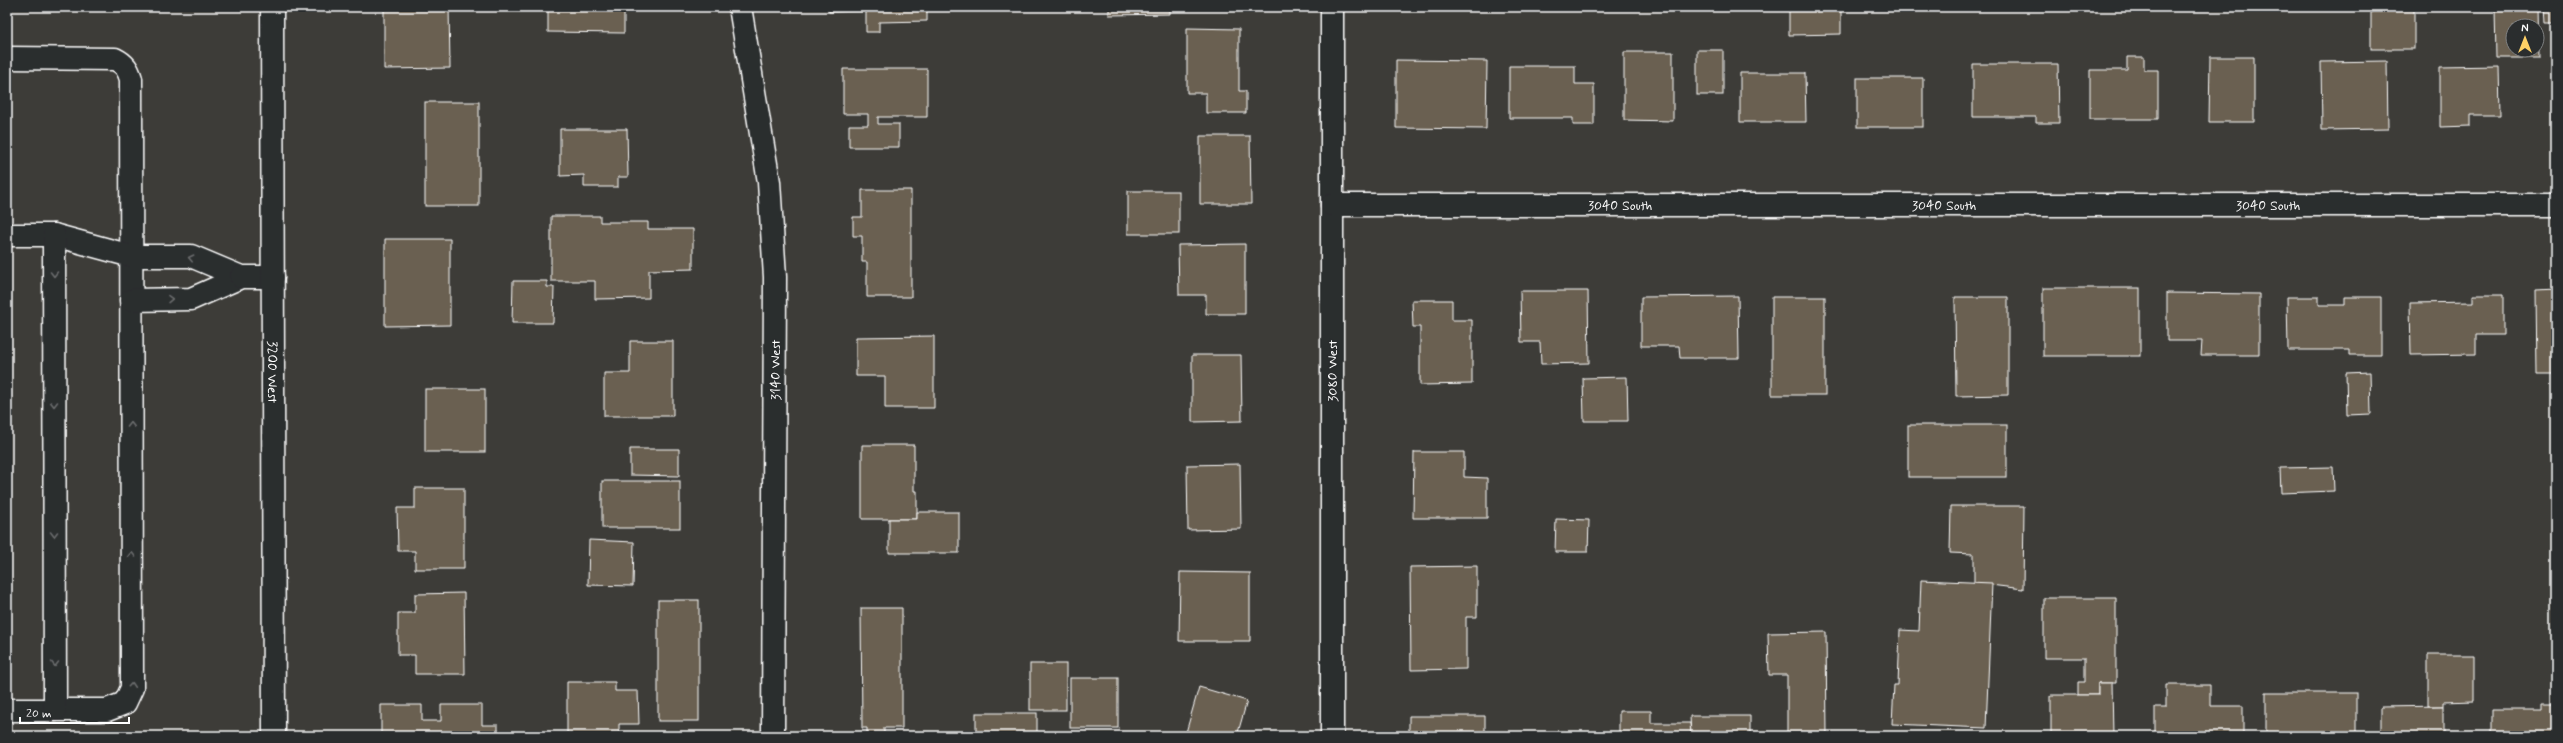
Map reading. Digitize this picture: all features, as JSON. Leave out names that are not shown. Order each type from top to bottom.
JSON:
[{"type":"street","name":"3200 West","points":[[272,7],[274,736]]},
{"type":"street","name":"3140 West","points":[[740,7],[769,182],[774,230],[776,277],[773,736]]},
{"type":"street","name":"3080 West","points":[[1332,7],[1332,736]]},
{"type":"street","points":[[7,58],[107,58],[123,62],[128,70],[131,80],[132,688],[125,703],[107,710],[7,710]]},
{"type":"street","name":"3040 South","points":[[1332,205],[2556,205]]},
{"type":"street","points":[[7,235],[54,236],[131,256],[191,256],[241,277],[273,277]]},
{"type":"street","points":[[54,236],[55,710]]},
{"type":"street","points":[[131,300],[191,299],[241,277]]},
{"type":"building","points":[[384,7],[449,7],[450,68],[384,69]]},
{"type":"building","points":[[548,7],[624,7],[624,33],[548,32]]},
{"type":"building","points":[[829,7],[927,7],[927,21],[879,22],[879,32],[866,32],[866,11],[829,12]]},
{"type":"building","points":[[1109,7],[1170,7],[1170,14],[1109,15]]},
{"type":"building","points":[[1789,7],[1841,7],[1841,34],[1789,35]]},
{"type":"building","points":[[2371,7],[2414,7],[2414,49],[2371,49]]},
{"type":"building","points":[[2544,7],[2556,7],[2556,22],[2545,22]]},
{"type":"building","points":[[2495,8],[2538,8],[2538,18],[2505,18],[2505,58],[2496,58]]},
{"type":"building","points":[[1187,28],[1239,29],[1239,91],[1246,91],[1246,113],[1206,113],[1206,93],[1187,93]]},
{"type":"building","points":[[1697,50],[1723,50],[1723,95],[1697,95]]},
{"type":"building","points":[[1624,52],[1673,52],[1673,121],[1624,120]]},
{"type":"building","points":[[2127,57],[2144,57],[2144,70],[2158,70],[2158,119],[2090,119],[2090,70],[2127,70]]},
{"type":"building","points":[[2210,57],[2254,57],[2254,122],[2209,122]]},
{"type":"building","points":[[1396,60],[1487,61],[1486,129],[1396,128]]},
{"type":"building","points":[[2387,61],[2388,129],[2322,130],[2321,62]]},
{"type":"building","points":[[2552,63],[2556,63],[2556,126],[2553,126]]},
{"type":"building","points":[[1973,64],[2058,64],[2059,123],[2036,123],[2036,117],[1973,117]]},
{"type":"building","points":[[1509,66],[1575,66],[1575,84],[1594,84],[1594,125],[1573,125],[1573,118],[1509,118]]},
{"type":"building","points":[[2499,66],[2500,115],[2470,115],[2470,126],[2440,127],[2440,67]]},
{"type":"building","points":[[843,69],[927,69],[927,117],[878,117],[878,124],[899,124],[899,147],[849,147],[849,125],[868,125],[868,114],[843,114]]},
{"type":"building","points":[[1740,73],[1805,73],[1806,122],[1740,122]]},
{"type":"building","points":[[1857,78],[1923,78],[1923,127],[1857,127]]},
{"type":"building","points":[[425,102],[479,102],[479,206],[425,206]]},
{"type":"building","points":[[560,129],[627,129],[628,177],[618,177],[618,187],[584,187],[584,175],[560,176]]},
{"type":"building","points":[[1200,136],[1250,136],[1251,204],[1200,204]]},
{"type":"building","points":[[862,190],[911,190],[911,297],[867,297],[867,262],[862,262],[862,236],[853,236],[853,217],[862,217]]},
{"type":"building","points":[[1128,191],[1179,191],[1179,234],[1128,234]]},
{"type":"building","points":[[551,216],[600,216],[600,222],[648,222],[648,229],[693,229],[693,269],[649,270],[649,298],[595,299],[595,281],[551,281]]},
{"type":"building","points":[[385,239],[450,239],[450,325],[385,326]]},
{"type":"building","points":[[1245,244],[1245,314],[1206,314],[1206,295],[1179,295],[1178,245]]},
{"type":"building","points":[[513,281],[547,281],[547,287],[554,287],[553,323],[512,323]]},
{"type":"building","points":[[2043,288],[2140,288],[2140,356],[2043,356]]},
{"type":"building","points":[[2556,290],[2556,375],[2537,375],[2536,291]]},
{"type":"building","points":[[1520,291],[1588,291],[1589,363],[1541,364],[1540,342],[1521,342]]},
{"type":"building","points":[[2167,293],[2259,294],[2259,355],[2201,355],[2202,341],[2167,341]]},
{"type":"building","points":[[2473,295],[2503,295],[2503,335],[2476,335],[2476,354],[2411,355],[2410,303],[2473,302]]},
{"type":"building","points":[[1738,296],[1739,358],[1680,358],[1679,346],[1641,346],[1641,297]]},
{"type":"building","points":[[1772,297],[1825,297],[1825,395],[1772,395]]},
{"type":"building","points":[[1955,297],[2008,297],[2008,395],[1956,396]]},
{"type":"building","points":[[2287,297],[2319,297],[2319,305],[2345,305],[2345,297],[2381,297],[2381,355],[2349,355],[2349,350],[2288,350]]},
{"type":"building","points":[[1412,300],[1452,300],[1452,320],[1472,320],[1472,384],[1420,385],[1420,327],[1413,327]]},
{"type":"building","points":[[934,336],[934,408],[885,408],[885,376],[856,376],[856,337]]},
{"type":"building","points":[[630,341],[673,341],[673,416],[604,416],[604,373],[630,373]]},
{"type":"building","points":[[1192,355],[1241,355],[1242,421],[1192,422]]},
{"type":"building","points":[[2370,372],[2371,414],[2347,415],[2346,373]]},
{"type":"building","points":[[1627,377],[1628,421],[1584,421],[1583,378]]},
{"type":"building","points":[[425,389],[485,389],[485,452],[425,452]]},
{"type":"building","points":[[1908,425],[2007,425],[2007,477],[1908,477]]},
{"type":"building","points":[[862,445],[914,445],[914,491],[917,491],[917,519],[862,519]]},
{"type":"building","points":[[630,449],[679,449],[679,476],[630,475]]},
{"type":"building","points":[[1414,452],[1464,452],[1464,477],[1487,478],[1487,518],[1413,518]]},
{"type":"building","points":[[1240,464],[1241,529],[1188,530],[1187,465]]},
{"type":"building","points":[[2333,467],[2334,491],[2281,493],[2280,468]]},
{"type":"building","points":[[602,481],[680,481],[680,528],[602,528]]},
{"type":"building","points":[[415,488],[464,488],[464,569],[415,569],[415,551],[398,551],[397,508],[415,508]]},
{"type":"building","points":[[1951,506],[2024,506],[2023,589],[1974,583],[1974,554],[1950,553]]},
{"type":"building","points":[[917,512],[959,512],[959,553],[889,553],[889,519],[917,519]]},
{"type":"building","points":[[1556,519],[1589,520],[1588,552],[1555,552]]},
{"type":"building","points":[[589,540],[634,542],[633,586],[588,585]]},
{"type":"building","points":[[1477,566],[1477,617],[1466,617],[1466,669],[1411,670],[1410,567]]},
{"type":"building","points":[[1180,572],[1250,573],[1250,641],[1179,641]]},
{"type":"building","points":[[1921,580],[1992,583],[1986,728],[1892,724],[1894,685],[1898,685],[1900,630],[1919,631]]},
{"type":"building","points":[[464,593],[465,674],[415,674],[415,655],[398,655],[398,613],[415,613],[415,594]]},
{"type":"building","points":[[2044,598],[2116,598],[2116,683],[2098,683],[2098,695],[2078,695],[2078,682],[2084,682],[2084,658],[2044,658]]},
{"type":"building","points":[[658,600],[699,600],[699,721],[658,721]]},
{"type":"building","points":[[861,608],[902,608],[902,728],[884,728],[884,736],[867,736],[867,728],[862,728]]},
{"type":"building","points":[[1826,632],[1827,736],[1787,736],[1787,675],[1769,675],[1768,633]]},
{"type":"building","points":[[2428,655],[2474,655],[2474,701],[2443,702],[2443,706],[2428,706]]},
{"type":"building","points":[[1030,664],[1066,664],[1066,710],[1030,710]]},
{"type":"building","points":[[1070,678],[1118,678],[1118,728],[1070,728]]},
{"type":"building","points":[[567,682],[615,682],[615,691],[638,691],[639,724],[619,724],[619,736],[567,736]]},
{"type":"building","points":[[2098,683],[2112,683],[2113,736],[2051,736],[2051,695],[2098,695]]},
{"type":"building","points":[[2166,685],[2210,685],[2210,706],[2243,706],[2243,736],[2155,736],[2155,707],[2166,707]]},
{"type":"building","points":[[1199,687],[1247,701],[1237,736],[1185,736]]},
{"type":"building","points":[[2266,693],[2356,693],[2356,736],[2266,736]]},
{"type":"building","points":[[2541,704],[2556,704],[2556,736],[2492,736],[2492,710],[2541,710]]},
{"type":"building","points":[[381,705],[422,705],[422,721],[441,721],[441,705],[482,705],[482,725],[498,725],[498,736],[381,736]]},
{"type":"building","points":[[2443,706],[2443,736],[2381,736],[2381,707]]},
{"type":"building","points":[[1619,711],[1651,711],[1651,723],[1690,723],[1691,736],[1619,736]]},
{"type":"building","points":[[976,713],[1037,713],[1037,736],[976,736]]},
{"type":"building","points":[[1409,716],[1485,716],[1485,733],[1503,733],[1503,736],[1409,736]]},
{"type":"building","points":[[1690,716],[1750,716],[1750,736],[1691,736]]}]
